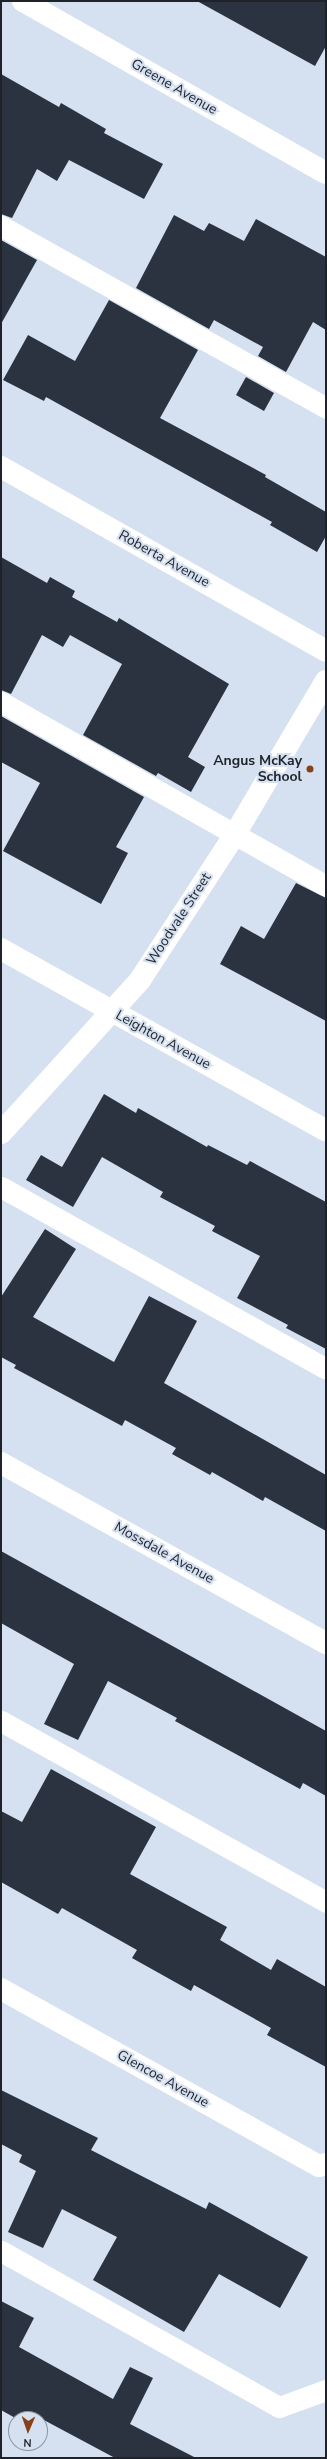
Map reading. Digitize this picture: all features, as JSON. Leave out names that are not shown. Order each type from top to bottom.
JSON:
[{"type":"street","name":"Greene Avenue","points":[[23,1],[326,173]]},
{"type":"street","name":"Roberta Avenue","points":[[1,467],[326,651]]},
{"type":"street","name":"Woodvale Street","points":[[1,1133],[140,980],[234,834],[326,681]]},
{"type":"street","name":"Leighton Avenue","points":[[1,949],[326,1131]]},
{"type":"street","name":"Mossdale Avenue","points":[[1,1463],[326,1643]]},
{"type":"street","name":"Glencoe Avenue","points":[[1,1989],[319,2166],[326,2164]]},
{"type":"lane","points":[[1,226],[326,408]]},
{"type":"lane","points":[[1,702],[326,886]]},
{"type":"lane","points":[[1,1187],[326,1369]]},
{"type":"lane","points":[[1,1722],[326,1902]]},
{"type":"lane","points":[[1,2251],[279,2407],[326,2390]]},
{"type":"building","points":[[197,1],[326,1],[326,46],[315,66]]},
{"type":"building","points":[[1,74],[59,107],[61,103],[106,129],[104,133],[163,164],[144,199],[69,160],[57,181],[37,169],[12,218],[1,214]]},
{"type":"building","points":[[174,215],[204,231],[209,223],[244,241],[256,219],[326,257],[326,330],[313,322],[286,372],[258,356],[263,347],[214,320],[209,329],[136,288]]},
{"type":"building","points":[[1,240],[37,260],[1,324]]},
{"type":"building","points":[[109,300],[198,350],[160,418],[266,475],[265,477],[326,512],[326,536],[317,552],[270,525],[272,522],[46,397],[44,401],[3,380],[28,335],[75,361]]},
{"type":"building","points":[[246,377],[274,393],[264,411],[236,395]]},
{"type":"building","points":[[1,557],[47,583],[50,577],[75,591],[72,597],[117,622],[119,618],[229,684],[188,757],[205,767],[191,792],[158,773],[156,776],[83,735],[122,664],[70,635],[63,647],[42,635],[11,694],[1,690]]},
{"type":"building","points":[[1,716],[144,797],[116,847],[128,853],[101,904],[3,851],[40,783],[1,762]]},
{"type":"building","points":[[296,883],[326,898],[326,1021],[220,964],[241,926],[264,939]]},
{"type":"building","points":[[104,1094],[136,1113],[138,1108],[207,1147],[208,1145],[247,1165],[250,1161],[326,1202],[326,1349],[286,1328],[288,1325],[237,1298],[260,1256],[212,1231],[215,1226],[160,1197],[163,1192],[102,1157],[73,1207],[26,1180],[41,1155],[62,1167]]},
{"type":"building","points":[[45,1229],[76,1249],[33,1317],[114,1362],[149,1296],[197,1321],[164,1383],[326,1475],[326,1531],[265,1497],[263,1501],[212,1472],[210,1475],[172,1454],[176,1448],[125,1420],[122,1426],[14,1368],[16,1365],[1,1357],[1,1297]]},
{"type":"building","points":[[1,1551],[326,1731],[326,1796],[303,1783],[300,1789],[175,1721],[177,1718],[108,1681],[78,1740],[44,1724],[74,1664],[1,1623]]},
{"type":"building","points":[[51,1769],[156,1827],[130,1874],[227,1927],[220,1940],[271,1970],[277,1959],[326,1987],[326,2067],[267,2035],[271,2028],[194,1985],[191,1991],[132,1958],[137,1950],[62,1908],[58,1914],[1,1882],[1,1811],[22,1822]]},
{"type":"building","points":[[1,2090],[98,2138],[91,2150],[206,2209],[209,2202],[308,2257],[280,2308],[219,2274],[184,2332],[93,2280],[117,2237],[62,2209],[43,2248],[8,2232],[36,2171],[19,2162],[22,2155],[1,2144]]},
{"type":"building","points":[[1,2301],[34,2318],[19,2347],[113,2399],[130,2367],[153,2378],[130,2424],[196,2458],[115,2458],[48,2422],[48,2411],[8,2411],[8,2414],[1,2410]]},
{"type":"place","name":"Angus McKay School","points":[[310,769]]}]
